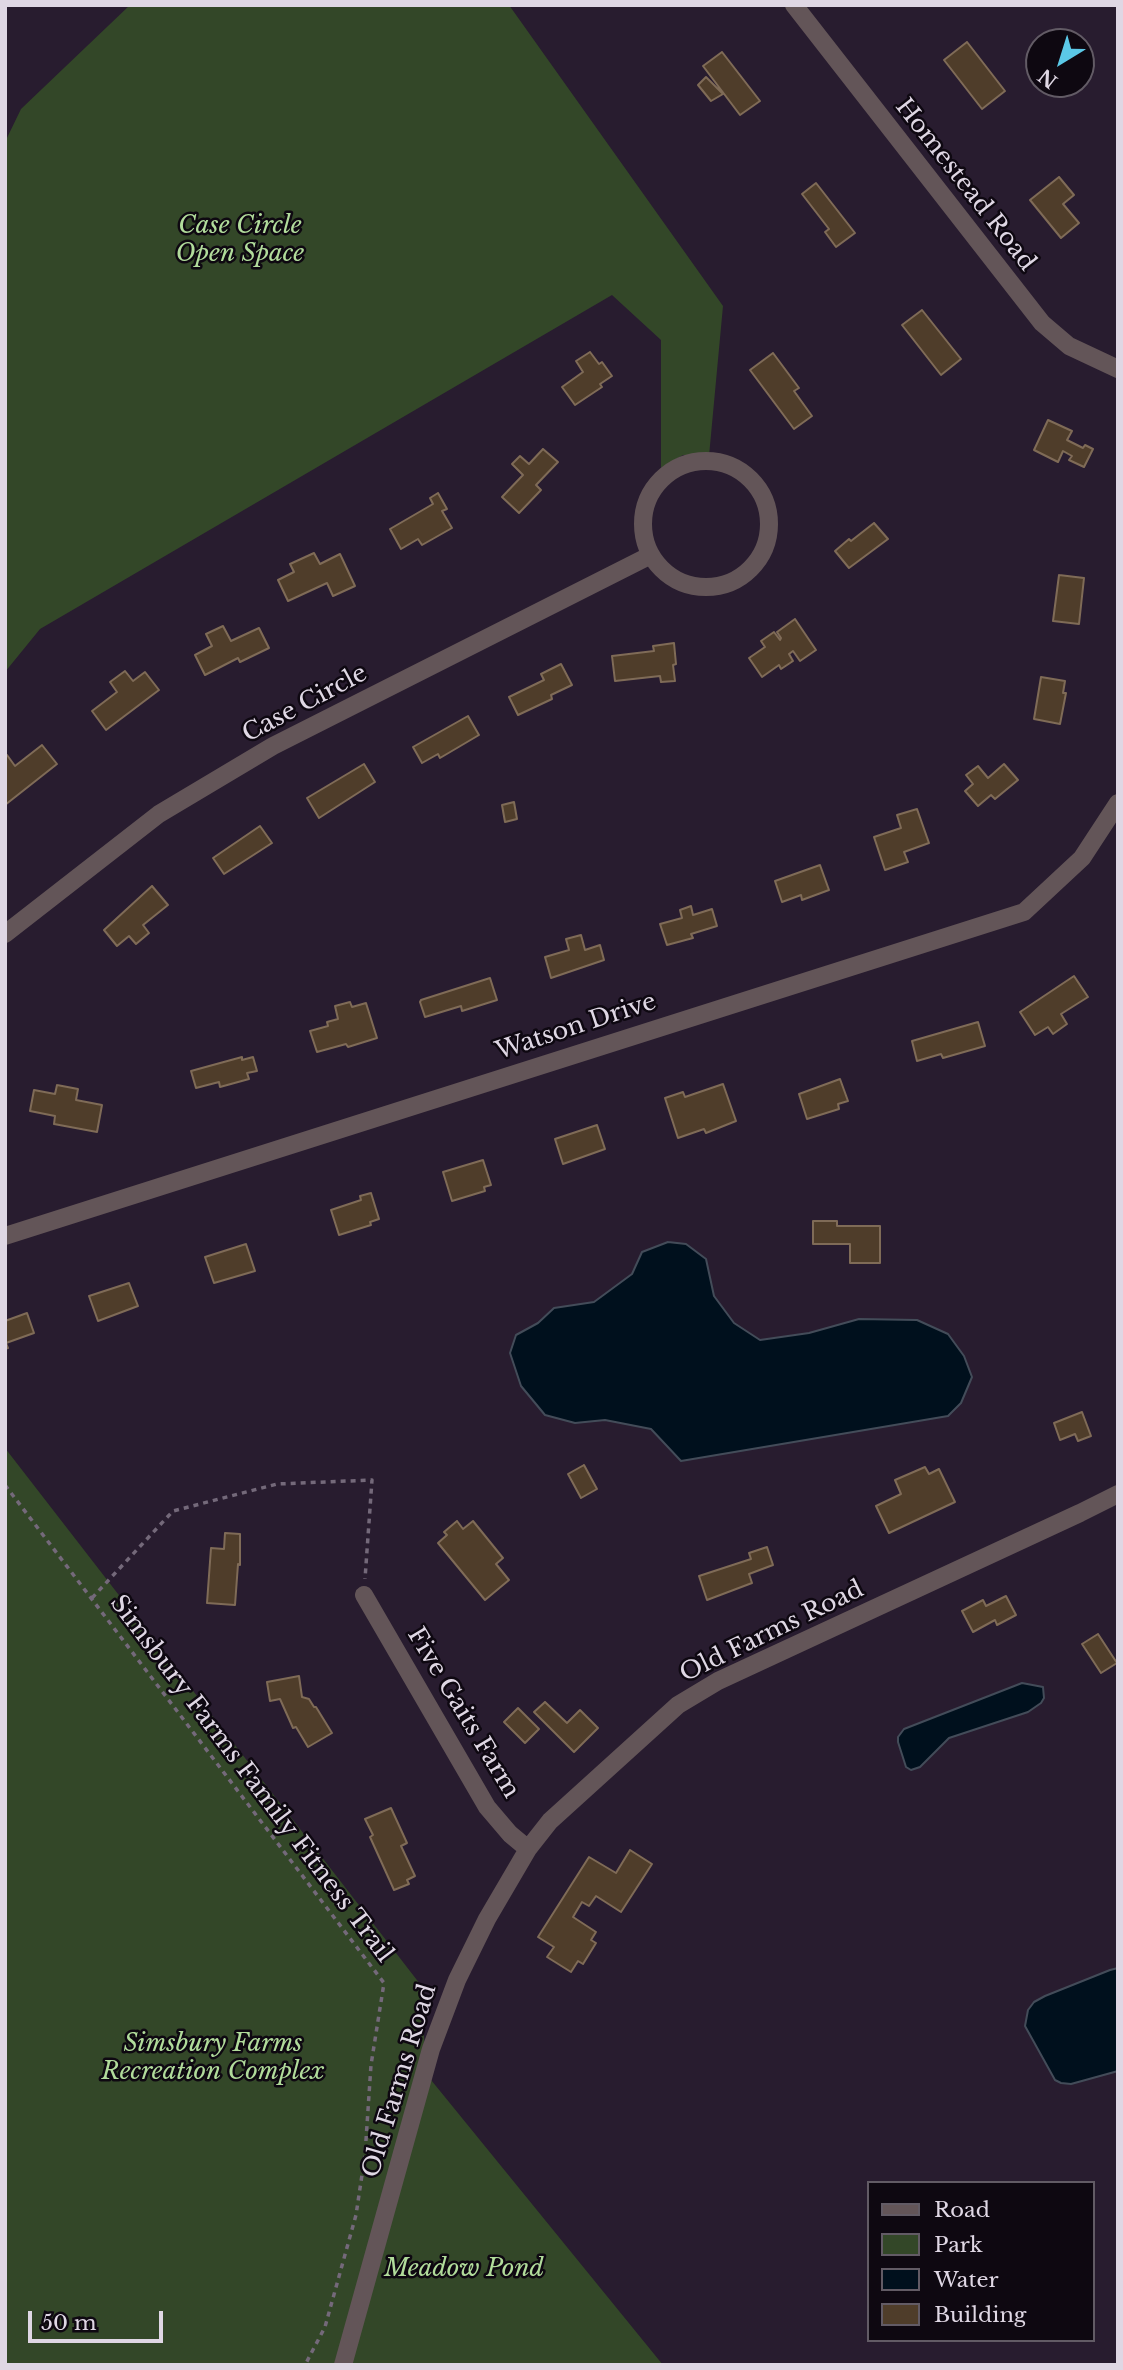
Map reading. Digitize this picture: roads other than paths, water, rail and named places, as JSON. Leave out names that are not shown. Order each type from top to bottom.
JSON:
[{"type":"street","name":"Homestead Road","points":[[794,5],[1042,323],[1069,346],[1118,369]]},
{"type":"street","points":[[715,461],[736,467],[753,480],[765,498],[770,519],[768,541],[760,561],[744,576],[725,586],[704,588],[682,583],[664,572],[650,555],[643,536],[643,517],[648,498],[659,481],[675,468],[693,462],[715,461]]},
{"type":"street","name":"Case Circle","points":[[5,934],[159,814],[273,746],[650,555]]},
{"type":"street","name":"Watson Drive","points":[[6,1233],[1024,912],[1082,858],[1118,803]]},
{"type":"street","name":"Old Farms Road","points":[[343,2365],[431,2049],[457,1980],[487,1919],[528,1849],[550,1821],[678,1705],[708,1687],[1118,1494]]},
{"type":"street","name":"Five Gaits Farm","points":[[364,1595],[487,1807],[510,1834],[528,1849]]},
{"type":"water","points":[[668,1242],[686,1244],[706,1259],[714,1296],[734,1323],[760,1340],[809,1333],[859,1319],[917,1320],[948,1334],[964,1356],[972,1377],[961,1403],[948,1416],[681,1461],[651,1429],[605,1420],[575,1423],[545,1415],[521,1386],[510,1353],[516,1335],[538,1323],[554,1308],[594,1302],[632,1274],[642,1252]]},
{"type":"water","points":[[1022,1683],[1043,1687],[1044,1698],[1041,1703],[1028,1712],[949,1738],[920,1767],[911,1770],[906,1767],[898,1742],[904,1729]]},
{"type":"water","points":[[1118,1968],[1118,2071],[1071,2084],[1055,2080],[1025,2026],[1028,2010],[1034,2002],[1045,1996]]},
{"type":"park label","name":"Case Circle Open Space","points":[[240,240]]},
{"type":"park label","name":"Simsbury Farms Recreation Complex","points":[[213,2058]]},
{"type":"park label","name":"Meadow Pond","points":[[464,2269]]}]
